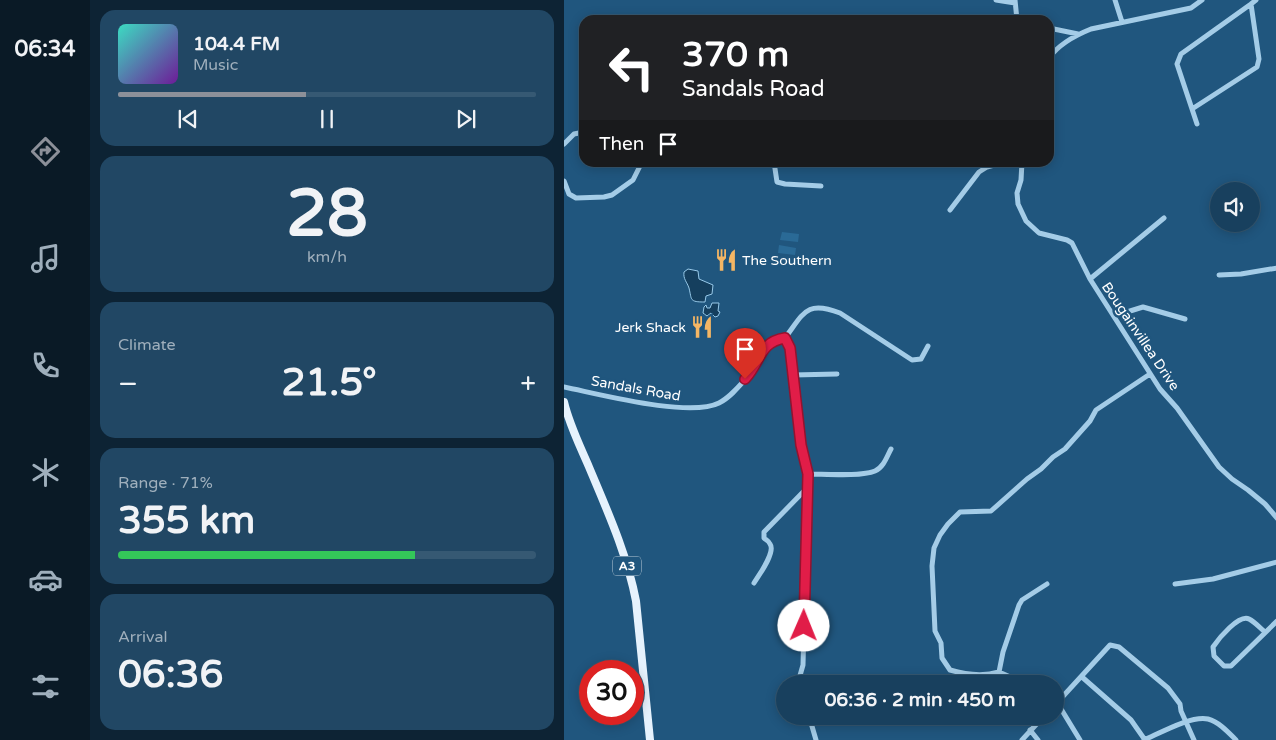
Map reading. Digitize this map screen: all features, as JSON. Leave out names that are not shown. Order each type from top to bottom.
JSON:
[{"type":"main road","name":"A3","points":[[564,402],[571,425],[611,520],[632,582],[636,601],[650,740]]},
{"type":"street","points":[[996,0],[1015,2],[1016,15]]},
{"type":"street","points":[[1115,0],[1122,22]]},
{"type":"street","points":[[1054,51],[1078,34],[1091,29],[1191,8],[1202,0]]},
{"type":"street","points":[[1197,124],[1177,64],[1179,57],[1256,0]]},
{"type":"street","points":[[1192,109],[1257,67],[1259,59],[1251,4]]},
{"type":"street","points":[[1054,29],[1078,34]]},
{"type":"street","points":[[564,144],[574,134],[579,133]]},
{"type":"street","points":[[564,181],[569,194],[576,198],[604,198],[612,195],[633,180],[640,167]]},
{"type":"street","points":[[775,167],[777,182],[821,186]]},
{"type":"street","points":[[950,210],[979,172],[987,167]]},
{"type":"street","name":"Bougainvillea Drive","points":[[1022,167],[1021,180],[1017,193],[1018,204],[1026,221],[1039,233],[1072,243],[1090,279],[1150,374],[1219,467],[1265,504],[1276,518]]},
{"type":"street","points":[[1090,279],[1164,218]]},
{"type":"street","points":[[1219,275],[1241,274],[1276,268]]},
{"type":"street","points":[[1114,316],[1143,307],[1185,319]]},
{"type":"street","points":[[800,675],[803,665],[808,474],[801,445],[790,348],[785,338],[804,312],[812,308],[828,308],[840,313],[912,360],[921,359],[928,346]]},
{"type":"street","name":"Sandals Road","points":[[564,387],[670,407],[704,408],[720,403],[738,388],[753,371],[766,346],[774,340],[785,338]]},
{"type":"street","points":[[793,375],[837,374]]},
{"type":"street","points":[[1006,675],[999,672],[981,676],[964,674],[950,670],[942,658],[942,643],[935,631],[932,587],[934,548],[940,535],[960,512],[991,511],[1027,479],[1041,470],[1053,457],[1065,449],[1090,421],[1096,410],[1150,374]]},
{"type":"street","points":[[808,474],[863,473],[876,470],[883,464],[891,448]]},
{"type":"street","points":[[754,583],[772,550],[771,544],[764,538],[764,532],[807,488]]},
{"type":"street","points":[[1175,584],[1213,579],[1276,562]]},
{"type":"street","points":[[999,672],[1002,652],[1019,605],[1022,600],[1047,584]]},
{"type":"street","points":[[1265,632],[1247,618],[1239,619],[1213,647],[1214,656],[1224,666],[1231,666],[1265,632],[1276,621]]},
{"type":"street","points":[[1064,694],[1113,644],[1168,688],[1180,704],[1194,740]]},
{"type":"street","points":[[1082,677],[1131,720],[1145,740],[1186,722],[1199,719],[1207,719],[1218,724],[1236,740]]},
{"type":"street","points":[[1064,715],[1080,740]]},
{"type":"street","points":[[812,725],[816,740]]},
{"type":"street","points":[[1022,740],[1035,725]]},
{"type":"street","points":[[1030,730],[1038,740]]},
{"type":"shaded area","points":[[782,232],[799,234],[798,242],[780,240]]},
{"type":"shaded area","points":[[779,245],[796,248],[795,255],[778,253]]},
{"type":"shaded area","points":[[688,269],[698,271],[699,279],[713,285],[712,294],[706,296],[705,302],[692,300],[684,277],[684,272]]},
{"type":"shaded area","points":[[712,303],[719,303],[718,311],[720,312],[715,317],[711,313],[707,316],[703,313],[704,307],[706,305],[707,308],[710,308]]},
{"type":"place","name":"The Southern","points":[[726,260]]},
{"type":"place","name":"Jerk Shack","points":[[702,327]]},
{"type":"route","points":[[745,379],[753,371],[766,346],[774,340],[785,338],[790,348],[801,445],[808,474],[804,626]]}]
